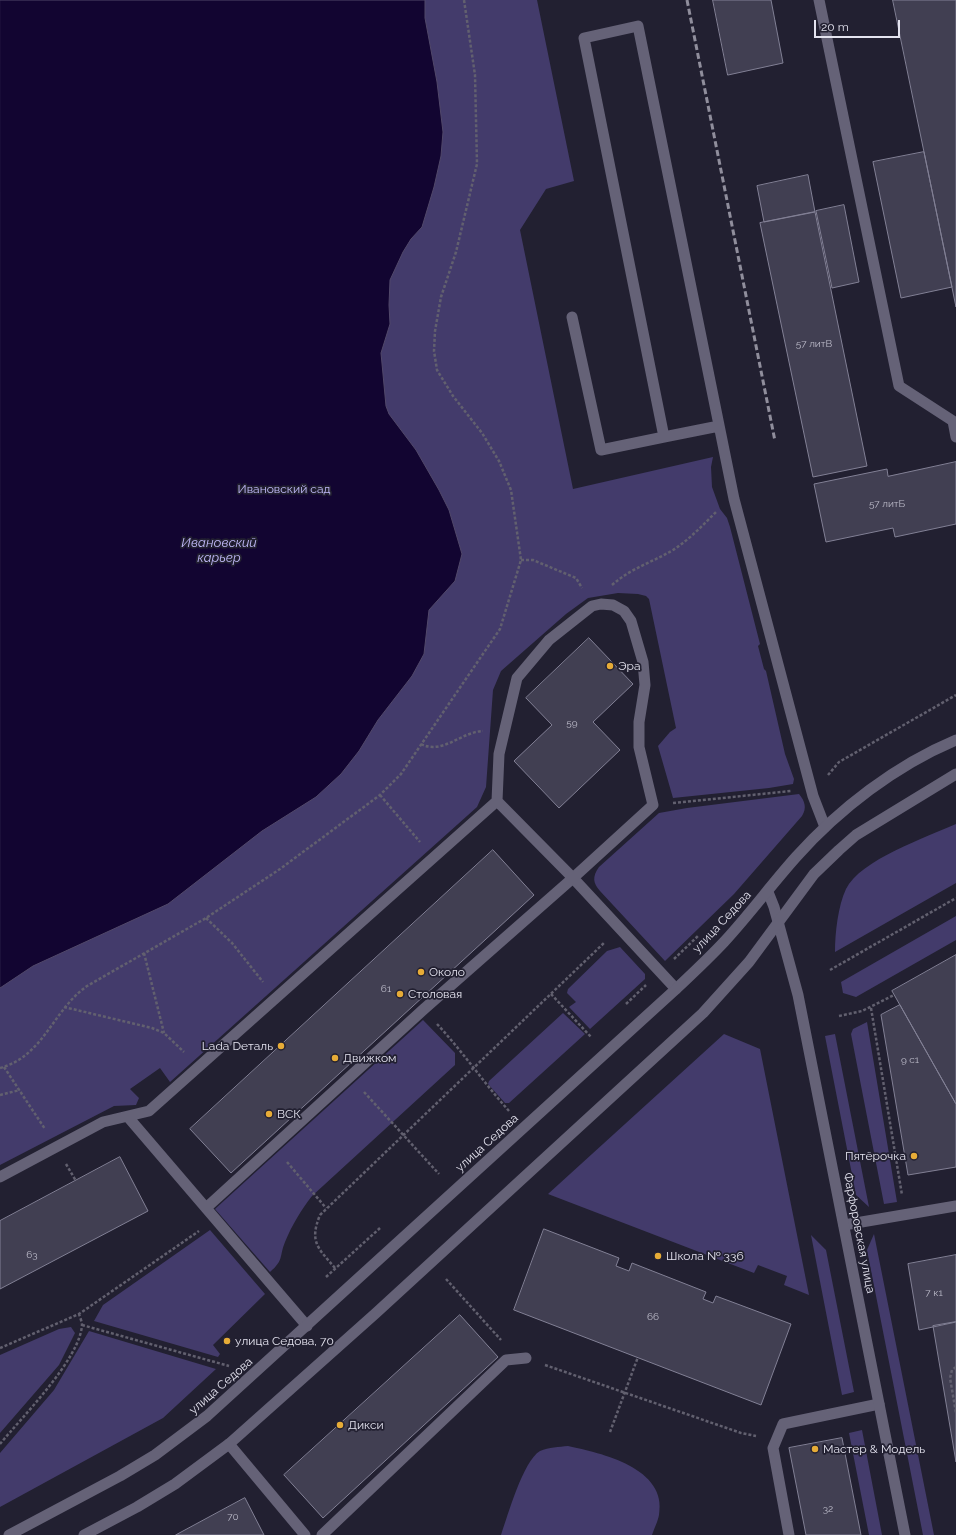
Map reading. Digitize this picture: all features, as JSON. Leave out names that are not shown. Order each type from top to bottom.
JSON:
[{"type":"main road","points":[[819,0],[899,386],[954,420],[956,437]]},
{"type":"main road","points":[[664,438],[584,38],[638,26],[734,502],[813,796],[825,827]]},
{"type":"main road","points":[[572,317],[601,450],[719,426]]},
{"type":"main road","points":[[0,1177],[103,1122],[149,1111],[497,801],[500,754],[517,678],[549,640],[596,605],[612,605],[624,611],[631,621],[643,662],[645,685],[639,722],[639,747],[653,805],[573,878],[424,1009],[206,1208]]},
{"type":"main road","name":"улица Седова","points":[[9,1535],[120,1476],[155,1455],[207,1416],[676,989],[723,943],[768,892],[796,857],[825,827],[890,776],[937,748],[956,740]]},
{"type":"main road","points":[[84,1535],[137,1507],[175,1484],[229,1444],[376,1313],[703,1013],[749,962],[814,874],[856,835],[956,774]]},
{"type":"main road","points":[[497,801],[573,878],[676,989]]},
{"type":"main road","name":"Фарфоровская улица","points":[[768,892],[779,922],[798,995],[905,1535]]},
{"type":"main road","points":[[128,1117],[307,1326]]},
{"type":"main road","points":[[844,1225],[956,1206]]},
{"type":"main road","points":[[322,1535],[506,1360],[526,1358]]},
{"type":"main road","points":[[789,1535],[773,1448],[783,1424],[879,1404]]},
{"type":"main road","points":[[229,1444],[305,1535]]},
{"type":"path","points":[[0,1068],[16,1063],[26,1056],[42,1039],[74,995],[87,986],[206,918],[280,870],[380,795],[401,774],[500,629],[521,560],[511,490],[499,461],[482,433],[453,396],[437,370],[434,352],[435,332],[441,297],[456,252],[477,164],[475,75],[464,0]]},
{"type":"path","points":[[521,560],[533,560],[576,578],[596,605],[608,589],[620,578],[647,562],[662,556],[686,541],[720,509]]},
{"type":"path","points":[[653,805],[793,790],[813,796],[839,762],[956,695]]},
{"type":"path","points":[[421,744],[428,747],[438,747],[477,732],[488,731],[504,734]]},
{"type":"path","points":[[380,795],[409,828],[432,858]]},
{"type":"path","points":[[830,970],[956,898]]},
{"type":"path","points":[[206,918],[232,943],[275,998]]},
{"type":"path","points":[[335,1268],[317,1247],[314,1238],[315,1226],[320,1215],[620,928]]},
{"type":"path","points":[[620,1010],[703,932]]},
{"type":"path","points":[[144,953],[164,1033]]},
{"type":"path","points":[[551,994],[591,1037]]},
{"type":"path","points":[[839,1016],[871,1008],[894,995]]},
{"type":"path","points":[[64,1007],[136,1023],[164,1033],[199,1066]]},
{"type":"path","points":[[871,1008],[906,1215]]},
{"type":"path","points":[[424,1009],[462,1051],[485,1085],[509,1111]]},
{"type":"path","points":[[585,1042],[597,1031]]},
{"type":"path","points":[[4,1067],[20,1090],[76,1181]]},
{"type":"path","points":[[350,1077],[439,1174]]},
{"type":"path","points":[[0,1095],[20,1090]]},
{"type":"path","points":[[503,1116],[515,1106]]},
{"type":"path","points":[[274,1146],[326,1208]]},
{"type":"path","points":[[434,1179],[445,1169]]},
{"type":"path","points":[[0,1348],[79,1314],[216,1220]]},
{"type":"path","points":[[325,1278],[382,1226]]},
{"type":"path","points":[[446,1279],[500,1339],[506,1360]]},
{"type":"path","points":[[0,1444],[62,1370],[77,1342],[82,1325],[79,1314]]},
{"type":"path","points":[[82,1325],[229,1366]]},
{"type":"path","points":[[526,1358],[741,1434],[758,1437]]},
{"type":"path","points":[[610,1432],[638,1358]]},
{"type":"path","points":[[223,1371],[234,1361]]},
{"type":"path","points":[[956,1367],[952,1370],[950,1378],[956,1413]]},
{"type":"green space","name":"Ивановский карьер","points":[[0,0],[537,0],[574,181],[546,189],[520,230],[573,489],[713,457],[711,467],[712,487],[720,509],[727,518],[730,527],[760,644],[758,646],[764,669],[766,671],[785,754],[794,779],[793,784],[769,788],[673,798],[658,746],[670,732],[676,728],[649,599],[646,596],[638,594],[618,593],[588,598],[566,614],[501,671],[493,690],[486,787],[477,807],[170,1082],[160,1068],[130,1089],[139,1098],[136,1105],[114,1106],[0,1165]]},
{"type":"green space","points":[[799,794],[805,805],[802,816],[734,894],[665,961],[600,891],[595,883],[594,877],[599,867],[659,813]]},
{"type":"green space","points":[[956,824],[956,883],[835,952],[836,928],[841,903],[846,889],[854,878],[865,868],[895,850]]},
{"type":"green space","points":[[956,916],[956,940],[856,997],[843,993],[841,982]]},
{"type":"green space","points":[[620,947],[645,974],[645,979],[590,1029],[569,1007],[576,1002],[567,993],[568,989],[607,951]]},
{"type":"green space","points":[[563,1013],[585,1034],[509,1103],[505,1103],[488,1084],[489,1081]]},
{"type":"green space","points":[[423,1020],[455,1053],[455,1065],[312,1196],[300,1212],[285,1242],[279,1261],[270,1272],[215,1209]]},
{"type":"green space","points":[[867,1022],[897,1202],[884,1204],[851,1034],[853,1029]]},
{"type":"green space","points":[[724,1034],[760,1049],[809,1295],[784,1285],[787,1276],[758,1265],[754,1273],[548,1194]]},
{"type":"green space","points":[[835,1034],[869,1207],[856,1195],[825,1036]]},
{"type":"green space","points":[[210,1230],[265,1294],[213,1345],[220,1354],[218,1357],[94,1321],[103,1305]]},
{"type":"green space","points":[[874,1234],[934,1535],[923,1535],[867,1250]]},
{"type":"green space","points":[[811,1235],[826,1250],[854,1392],[842,1395]]},
{"type":"green space","points":[[71,1327],[75,1333],[59,1365],[0,1433],[0,1355],[59,1329]]},
{"type":"green space","points":[[89,1331],[216,1369],[163,1418],[0,1507],[0,1453],[54,1390]]},
{"type":"green space","points":[[862,1430],[882,1535],[869,1535],[849,1433]]},
{"type":"green space","points":[[568,1446],[614,1459],[643,1474],[653,1485],[659,1499],[659,1515],[652,1535],[501,1535],[522,1477],[534,1457],[543,1450],[554,1447]]},
{"type":"water","name":"Ивановский карьер","points":[[0,0],[425,0],[425,18],[437,82],[443,132],[441,156],[434,187],[422,227],[411,239],[403,252],[390,280],[390,324],[381,353],[386,406],[389,414],[416,450],[439,490],[449,510],[462,554],[455,581],[429,610],[424,654],[412,676],[378,720],[359,751],[341,774],[316,797],[262,831],[168,904],[33,966],[0,988]]},
{"type":"building","points":[[713,0],[771,0],[783,63],[728,75]]},
{"type":"building","points":[[893,0],[956,0],[956,307],[924,152]]},
{"type":"building","points":[[924,152],[952,287],[901,298],[873,162]]},
{"type":"building","points":[[808,175],[815,212],[764,222],[757,186]]},
{"type":"building","points":[[844,205],[859,282],[832,288],[816,211]]},
{"type":"building","points":[[815,212],[867,466],[813,477],[760,223]]},
{"type":"building","points":[[956,462],[956,524],[895,537],[893,528],[826,542],[814,484],[887,469],[888,476]]},
{"type":"building","points":[[589,638],[633,684],[593,722],[620,750],[559,808],[514,761],[552,725],[526,698]]},
{"type":"building","points":[[493,850],[534,895],[231,1173],[190,1129]]},
{"type":"building","points":[[956,955],[956,1104],[892,991]]},
{"type":"building","points":[[900,1005],[956,1104],[956,1167],[908,1175],[881,1015]]},
{"type":"building","points":[[120,1157],[148,1211],[0,1289],[0,1221]]},
{"type":"building","points":[[544,1229],[619,1258],[616,1266],[629,1271],[632,1263],[706,1292],[703,1299],[713,1303],[716,1296],[791,1324],[761,1405],[514,1310]]},
{"type":"building","points":[[956,1255],[956,1322],[919,1330],[908,1264]]},
{"type":"building","points":[[460,1315],[498,1357],[323,1518],[284,1475]]},
{"type":"building","points":[[956,1322],[956,1462],[933,1326]]},
{"type":"building","points":[[842,1438],[861,1535],[806,1535],[789,1448]]},
{"type":"building","points":[[245,1498],[264,1535],[176,1535]]},
{"type":"railway","points":[[687,0],[775,441]]},
{"type":"place","name":"Эра","points":[[610,666]]},
{"type":"place","name":"Около","points":[[421,972]]},
{"type":"place","name":"Столовая","points":[[400,994]]},
{"type":"place","name":"Lada Dеталь","points":[[281,1046]]},
{"type":"place","name":"Движком","points":[[335,1058]]},
{"type":"place","name":"ВСК","points":[[269,1114]]},
{"type":"place","name":"Пятёрочка","points":[[914,1156]]},
{"type":"place","name":"Школа № 336","points":[[658,1256]]},
{"type":"place","name":"улица Седова, 70","points":[[227,1341]]},
{"type":"place","name":"Дикси","points":[[340,1425]]},
{"type":"place","name":"Мастер & Модель","points":[[815,1449]]},
{"type":"park label","name":"Ивановский сад","points":[[284,489]]}]
